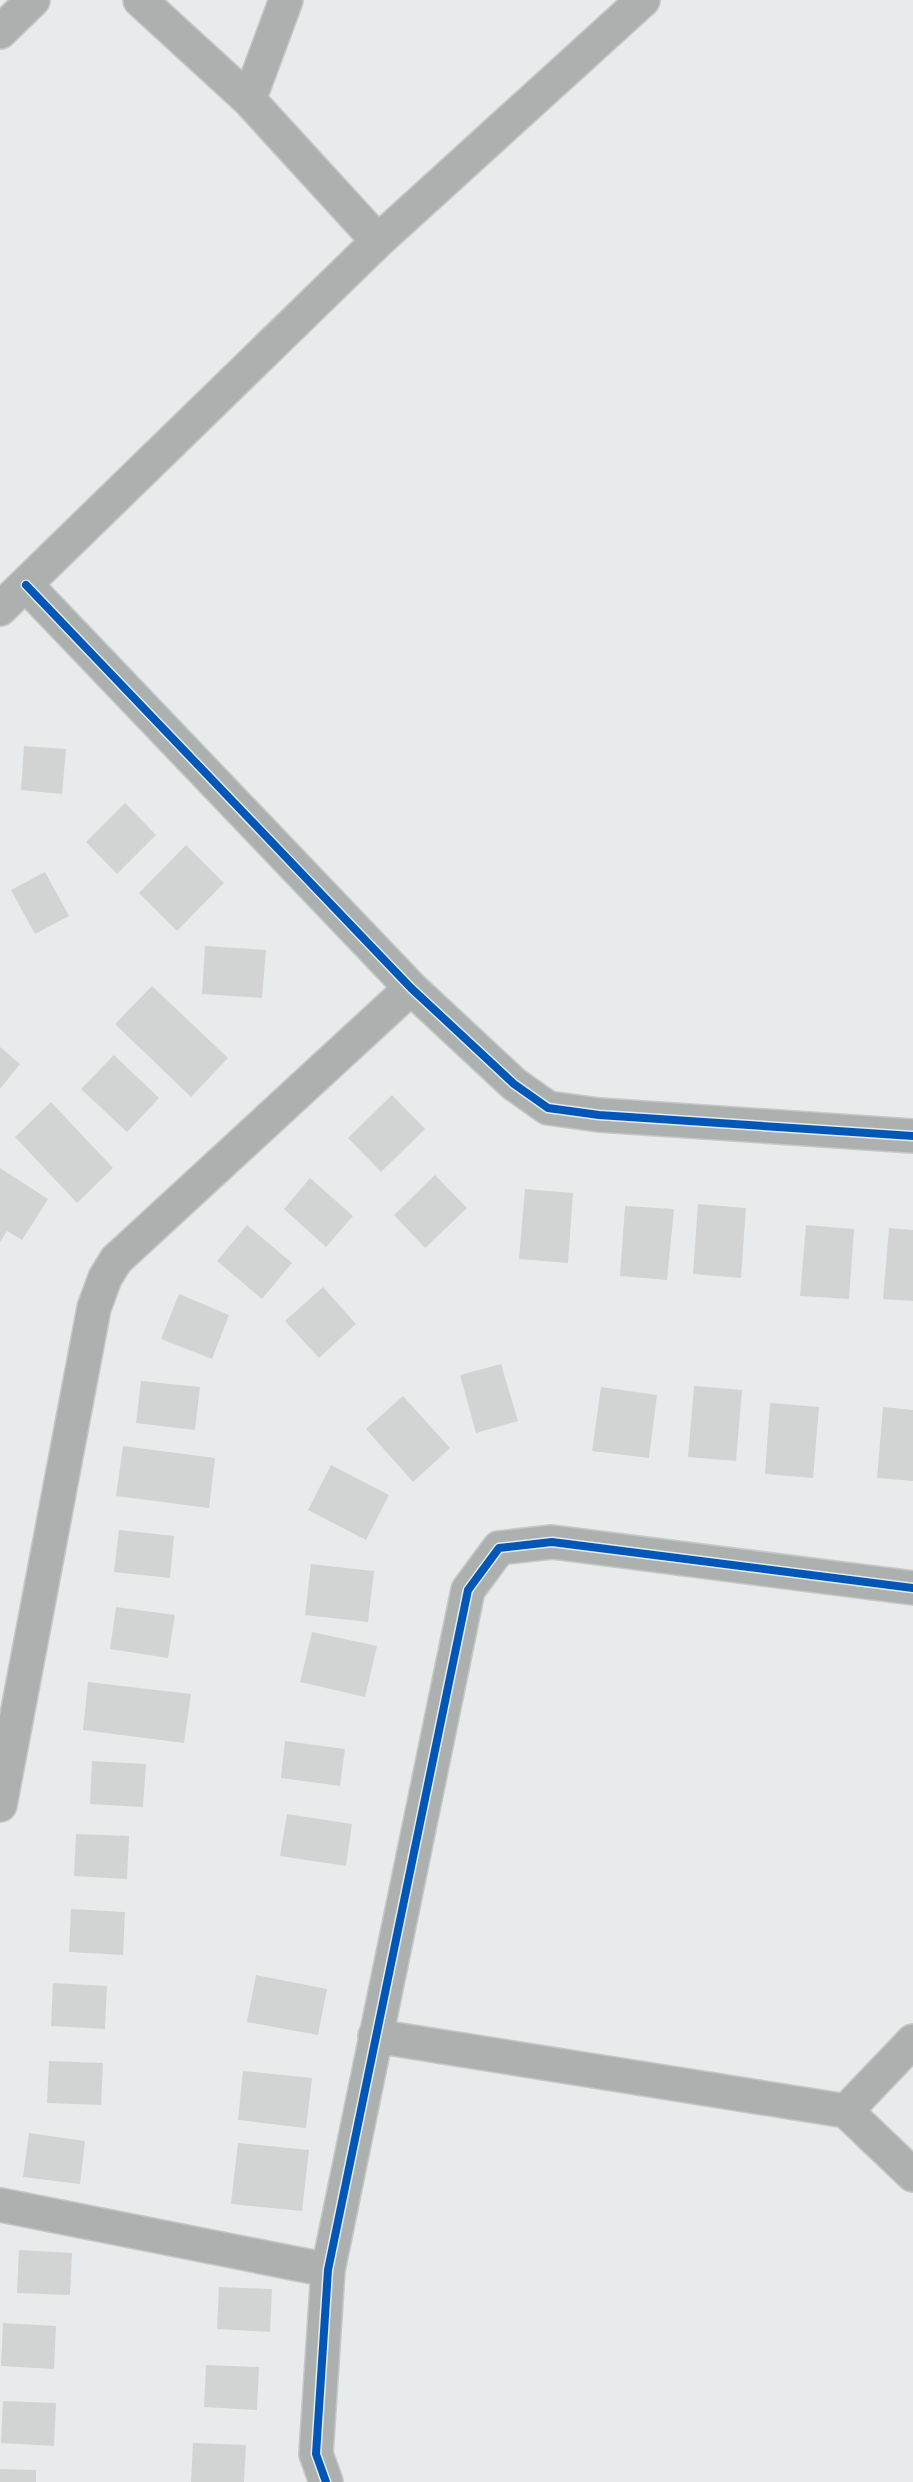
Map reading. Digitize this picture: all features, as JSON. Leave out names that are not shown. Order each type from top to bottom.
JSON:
[{"type":"street","points":[[0,32],[33,0]]},
{"type":"street","points":[[140,0],[249,100],[378,241]]},
{"type":"street","points":[[249,100],[286,0]]},
{"type":"street","points":[[0,609],[378,241],[643,0]]},
{"type":"street","points":[[26,585],[411,988],[514,1084],[548,1108],[599,1115],[913,1136]]},
{"type":"street","points":[[0,1805],[94,1308],[105,1278],[116,1260],[411,988]]},
{"type":"street","points":[[326,2482],[316,2454],[327,2270],[468,1590],[499,1548],[552,1542],[913,1588]]},
{"type":"street","points":[[375,2036],[846,2111],[913,2175]]},
{"type":"street","points":[[846,2111],[913,2041]]},
{"type":"street","points":[[0,2205],[327,2270]]},
{"type":"building","points":[[24,746],[66,749],[62,794],[21,790]]},
{"type":"building","points":[[125,803],[156,835],[117,874],[86,842]]},
{"type":"building","points":[[186,845],[224,883],[177,931],[139,893]]},
{"type":"building","points":[[45,872],[69,916],[35,934],[11,890]]},
{"type":"building","points":[[205,946],[266,950],[262,998],[202,994]]},
{"type":"building","points":[[152,986],[228,1058],[191,1097],[115,1024]]},
{"type":"building","points":[[0,1047],[20,1064],[0,1089]]},
{"type":"building","points":[[114,1055],[159,1098],[127,1132],[81,1089]]},
{"type":"building","points":[[392,1095],[425,1129],[381,1172],[348,1138]]},
{"type":"building","points":[[51,1102],[113,1168],[77,1203],[15,1137]]},
{"type":"building","points":[[0,1168],[48,1199],[22,1240],[7,1231],[0,1242]]},
{"type":"building","points":[[435,1175],[467,1208],[425,1248],[394,1215]]},
{"type":"building","points":[[310,1178],[353,1216],[326,1247],[284,1209]]},
{"type":"building","points":[[525,1189],[573,1193],[568,1263],[519,1259]]},
{"type":"building","points":[[698,1204],[746,1208],[741,1278],[693,1274]]},
{"type":"building","points":[[625,1206],[674,1209],[667,1280],[620,1276]]},
{"type":"building","points":[[247,1225],[292,1263],[262,1299],[217,1261]]},
{"type":"building","points":[[806,1225],[854,1229],[849,1299],[800,1296]]},
{"type":"building","points":[[889,1228],[913,1230],[913,1301],[883,1299]]},
{"type":"building","points":[[323,1287],[356,1324],[319,1358],[285,1321]]},
{"type":"building","points":[[179,1294],[229,1315],[212,1359],[161,1339]]},
{"type":"building","points":[[501,1364],[518,1421],[476,1433],[460,1375]]},
{"type":"building","points":[[141,1381],[200,1387],[195,1430],[136,1423]]},
{"type":"building","points":[[694,1386],[742,1390],[736,1461],[688,1457]]},
{"type":"building","points":[[601,1387],[657,1395],[649,1458],[592,1451]]},
{"type":"building","points":[[403,1396],[450,1448],[413,1482],[366,1429]]},
{"type":"building","points":[[770,1403],[819,1407],[813,1478],[765,1474]]},
{"type":"building","points":[[883,1407],[913,1410],[913,1481],[877,1478]]},
{"type":"building","points":[[123,1446],[215,1458],[209,1508],[116,1496]]},
{"type":"building","points":[[331,1465],[389,1495],[366,1540],[308,1510]]},
{"type":"building","points":[[119,1530],[174,1536],[170,1578],[114,1572]]},
{"type":"building","points":[[311,1564],[374,1571],[368,1622],[305,1615]]},
{"type":"building","points":[[116,1607],[175,1615],[168,1658],[110,1649]]},
{"type":"building","points":[[312,1632],[377,1646],[365,1697],[300,1682]]},
{"type":"building","points":[[88,1682],[191,1694],[184,1743],[83,1730]]},
{"type":"building","points":[[285,1741],[345,1749],[340,1786],[281,1778]]},
{"type":"building","points":[[92,1761],[146,1764],[143,1807],[90,1804]]},
{"type":"building","points":[[287,1814],[352,1824],[346,1866],[280,1856]]},
{"type":"building","points":[[76,1834],[129,1836],[127,1879],[74,1876]]},
{"type":"building","points":[[71,1909],[125,1912],[123,1955],[69,1952]]},
{"type":"building","points":[[256,1975],[327,1989],[318,2035],[247,2022]]},
{"type":"building","points":[[53,1983],[107,1986],[105,2029],[51,2026]]},
{"type":"building","points":[[49,2061],[103,2063],[101,2105],[47,2103]]},
{"type":"building","points":[[243,2071],[312,2078],[306,2128],[238,2120]]},
{"type":"building","points":[[29,2133],[85,2141],[80,2184],[23,2177]]},
{"type":"building","points":[[238,2143],[309,2150],[302,2211],[231,2204]]},
{"type":"building","points":[[19,2250],[72,2253],[70,2295],[17,2293]]},
{"type":"building","points":[[219,2287],[272,2289],[270,2332],[217,2329]]},
{"type":"building","points":[[3,2323],[56,2326],[54,2369],[1,2366]]},
{"type":"building","points":[[206,2365],[259,2367],[257,2410],[204,2407]]},
{"type":"building","points":[[3,2401],[56,2403],[54,2446],[1,2443]]},
{"type":"building","points":[[193,2443],[246,2445],[244,2482],[191,2482]]},
{"type":"building","points":[[0,2469],[36,2470],[36,2482],[0,2482]]},
{"type":"cycle path","points":[[26,585],[411,988],[514,1084],[548,1108],[599,1115],[913,1136]]},
{"type":"cycle path","points":[[326,2482],[316,2454],[328,2270],[468,1590],[499,1548],[552,1542],[913,1588]]}]
